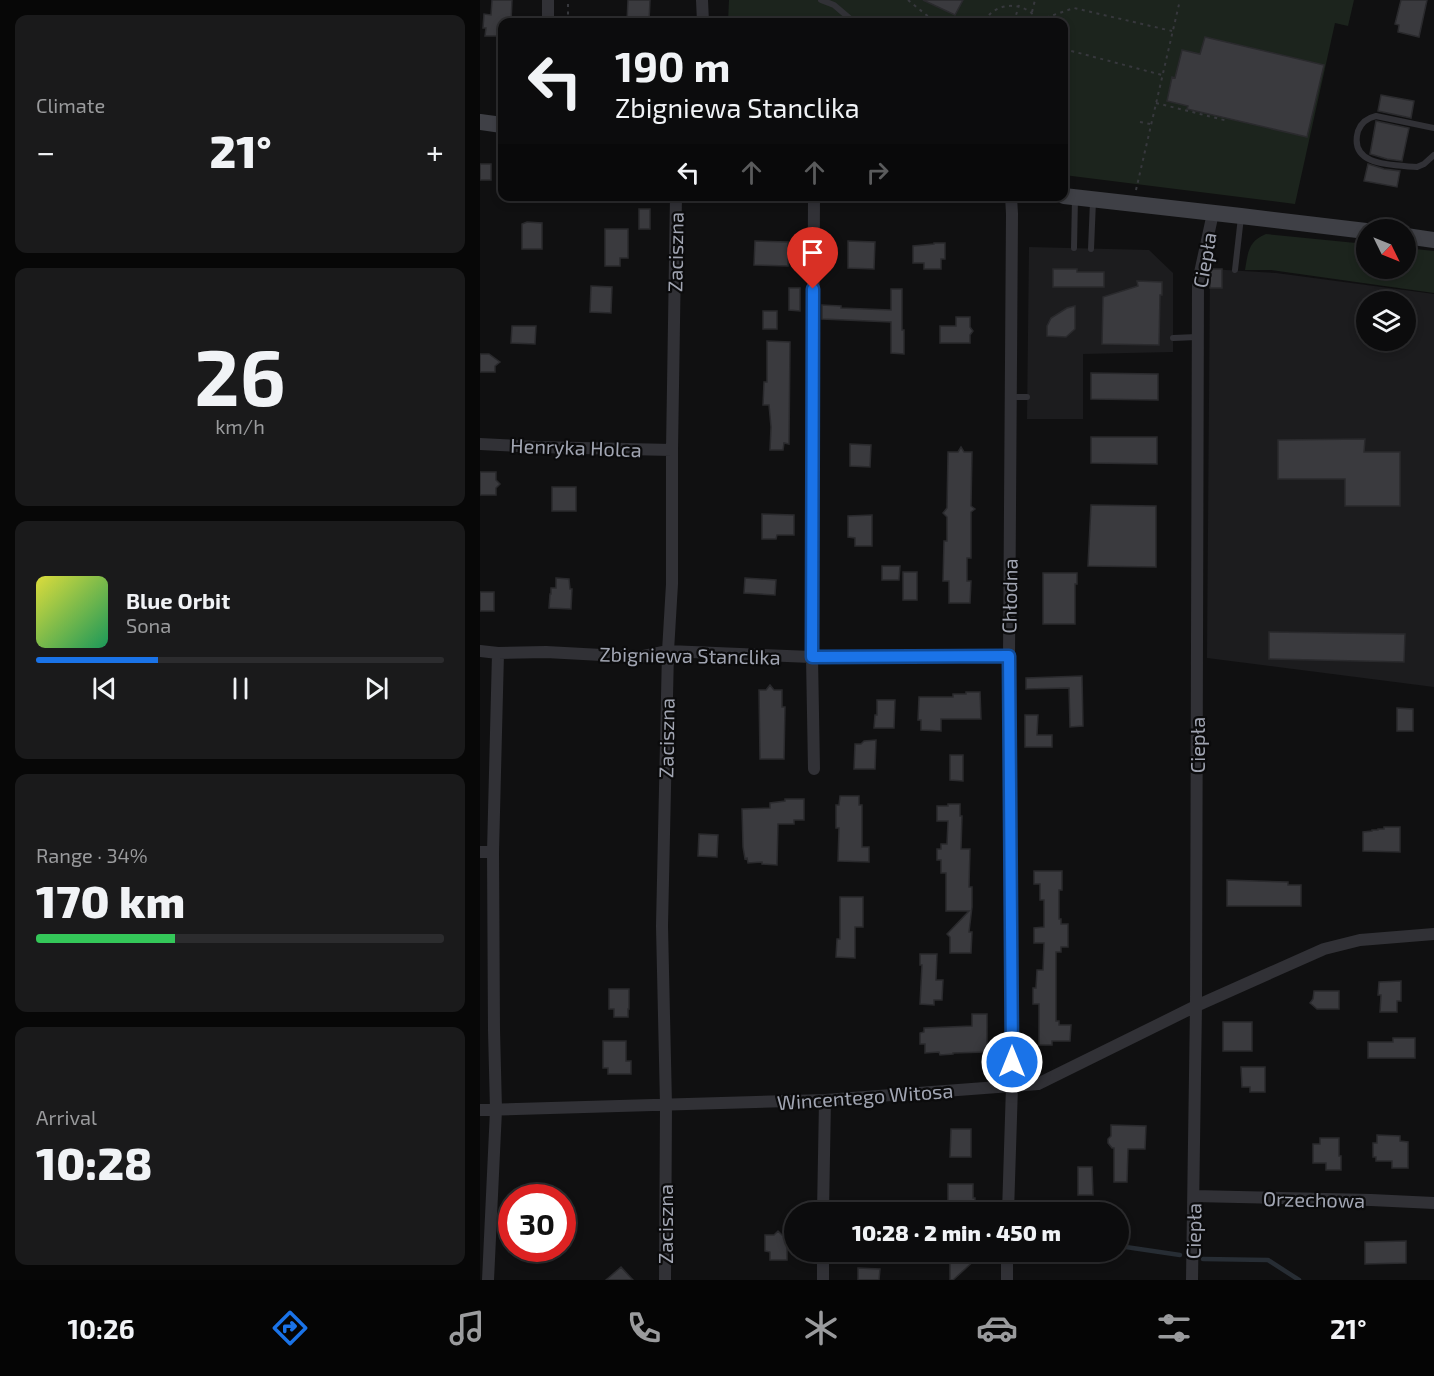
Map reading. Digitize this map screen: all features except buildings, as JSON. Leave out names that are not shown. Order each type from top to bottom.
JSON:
[{"type":"street","points":[[548,0],[548,18]]},
{"type":"street","points":[[702,0],[704,18]]},
{"type":"street","points":[[480,122],[498,124]]},
{"type":"street","points":[[1069,196],[1356,230]]},
{"type":"street","name":"Zaciszna","points":[[665,1280],[666,1105],[662,926],[668,651],[672,584],[676,201]]},
{"type":"street","points":[[814,201],[812,657],[814,769]]},
{"type":"street","name":"Chłodna","points":[[1008,1202],[1012,1086],[1009,656],[1011,201]]},
{"type":"street","name":"Ciepła","points":[[1192,1280],[1196,1006],[1198,282],[1213,213]]},
{"type":"street","points":[[1416,237],[1434,240]]},
{"type":"street","name":"Henryka Holca","points":[[480,444],[672,450]]},
{"type":"street","name":"Zbigniewa Stanclika","points":[[480,651],[498,653],[546,651],[639,657],[668,651],[812,657],[1009,656]]},
{"type":"street","points":[[488,1280],[496,1110],[486,852],[498,653]]},
{"type":"street","name":"Wincentego Witosa","points":[[480,1110],[825,1100],[1038,1084],[1196,1006],[1324,950],[1360,940],[1434,934]]},
{"type":"street","points":[[823,1202],[825,1100]]},
{"type":"street","name":"Orzechowa","points":[[1194,1196],[1434,1203]]},
{"type":"street","points":[[823,1262],[823,1280]]},
{"type":"street","points":[[1006,1280],[1007,1262]]},
{"type":"lane","points":[[821,0],[834,5],[849,18]]},
{"type":"lane","points":[[1434,128],[1373,117],[1367,119],[1361,126],[1357,143],[1360,152],[1370,161],[1417,166],[1424,164],[1434,155]]},
{"type":"lane","points":[[1069,196],[1074,248]]},
{"type":"lane","points":[[1090,249],[1093,199]]},
{"type":"lane","points":[[1234,270],[1241,216]]},
{"type":"lane","points":[[1173,338],[1197,337]]},
{"type":"lane","points":[[1011,397],[1027,397]]},
{"type":"path","points":[[568,0],[568,18]]},
{"type":"path","points":[[908,0],[930,18]]},
{"type":"path","points":[[1032,12],[1035,0]]},
{"type":"path","points":[[1137,184],[1180,0]]},
{"type":"path","points":[[1015,18],[1019,5]]},
{"type":"path","points":[[988,18],[999,8],[1019,5],[1032,12],[1037,18]]},
{"type":"path","points":[[1047,18],[1074,8],[1172,32]]},
{"type":"path","points":[[1068,50],[1162,75]]},
{"type":"path","points":[[1156,103],[1228,121]]},
{"type":"path","points":[[1140,122],[1150,124]]},
{"type":"shaded area","points":[[729,0],[1354,0],[1348,26],[1335,23],[1295,204],[1068,176],[1068,18],[728,18]]},
{"type":"shaded area","points":[[1266,234],[1356,243],[1356,279],[1416,279],[1416,249],[1434,251],[1434,293],[1271,270],[1245,270],[1252,244]]},
{"type":"shaded area","points":[[1029,247],[1149,250],[1173,273],[1173,352],[1083,354],[1083,419],[1027,419]]},
{"type":"shaded area","points":[[1210,269],[1276,273],[1411,291],[1356,291],[1356,351],[1416,351],[1416,292],[1434,294],[1434,687],[1207,658]]},
{"type":"waterway","points":[[1129,1247],[1180,1255]]},
{"type":"waterway","points":[[1203,1259],[1268,1260],[1299,1280]]},
{"type":"route","points":[[813,289],[812,657],[1009,656],[1012,1062]]}]
